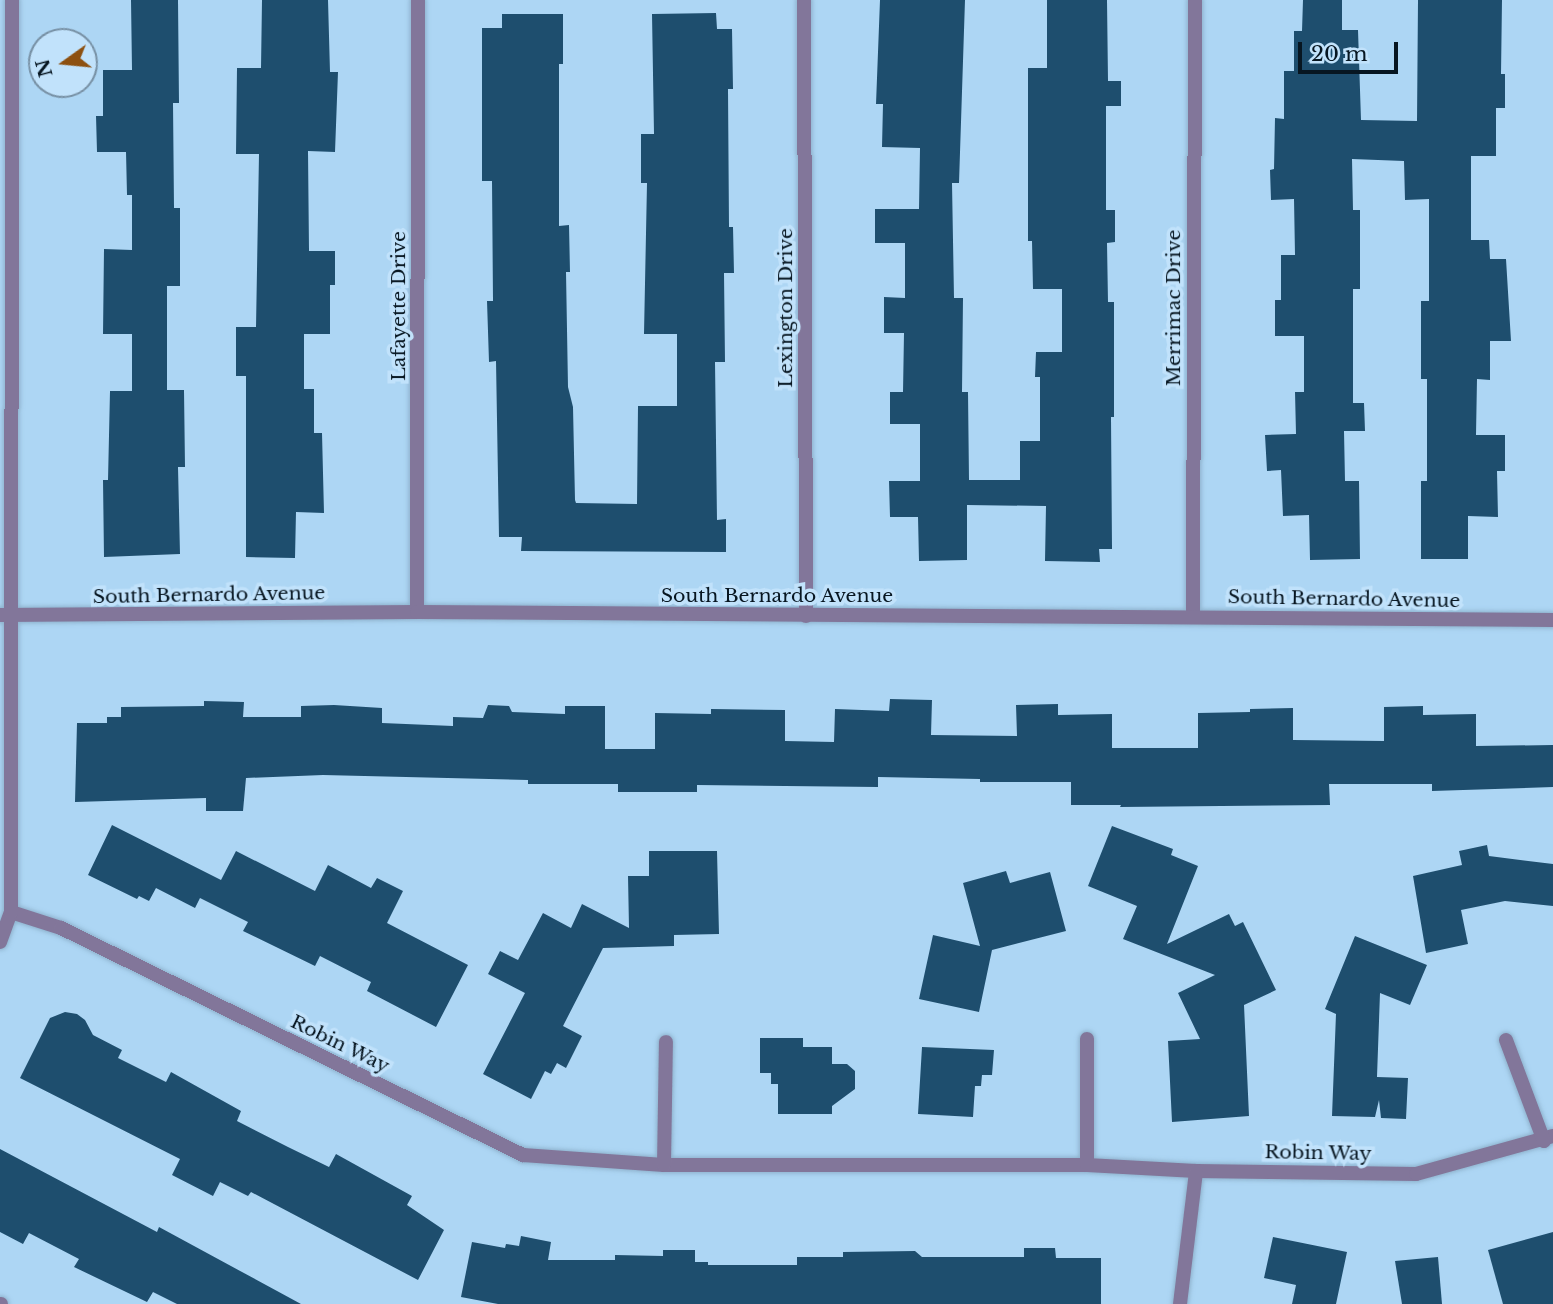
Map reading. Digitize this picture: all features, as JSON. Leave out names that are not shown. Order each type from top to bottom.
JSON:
[{"type":"street","points":[[0,942],[11,912],[5,615],[12,0]]},
{"type":"street","name":"Lafayette Drive","points":[[416,612],[418,0]]},
{"type":"street","name":"Lexington Drive","points":[[804,0],[806,616]]},
{"type":"street","name":"Merrimac Drive","points":[[1193,617],[1195,0]]},
{"type":"street","name":"South Bernardo Avenue","points":[[5,615],[62,617],[416,612],[1553,620]]},
{"type":"street","name":"Robin Way","points":[[11,912],[61,928],[523,1156],[664,1165],[1087,1165],[1196,1171],[1416,1174],[1548,1138],[1506,1040]]},
{"type":"street","points":[[1087,1039],[1087,1165]]},
{"type":"street","points":[[664,1165],[666,1042]]},
{"type":"street","points":[[1180,1304],[1196,1171]]},
{"type":"building","points":[[131,0],[178,0],[179,103],[173,103],[174,208],[180,208],[180,286],[167,286],[167,390],[184,390],[185,467],[178,467],[180,554],[104,557],[103,480],[108,480],[110,391],[132,391],[132,334],[103,334],[104,249],[132,250],[132,195],[127,195],[126,152],[97,152],[96,116],[103,116],[103,70],[132,70]]},
{"type":"building","points":[[262,0],[328,0],[330,72],[338,72],[335,152],[308,151],[309,251],[335,251],[335,285],[330,285],[330,334],[304,334],[304,389],[314,389],[314,433],[322,433],[324,513],[296,512],[295,558],[246,557],[246,376],[236,376],[236,327],[256,327],[259,154],[236,154],[237,68],[261,68]]},
{"type":"building","points":[[880,0],[965,0],[959,183],[952,183],[954,298],[963,298],[962,392],[968,392],[969,480],[1020,480],[1020,441],[1040,441],[1040,377],[1035,377],[1036,352],[1062,352],[1062,289],[1033,289],[1032,241],[1028,241],[1028,68],[1047,68],[1047,0],[1107,0],[1108,81],[1121,81],[1121,106],[1106,106],[1106,210],[1115,210],[1115,242],[1107,243],[1108,302],[1114,302],[1114,417],[1111,417],[1112,549],[1099,549],[1100,562],[1045,561],[1046,506],[967,505],[967,560],[919,561],[918,517],[890,517],[889,481],[920,481],[920,424],[890,424],[890,392],[903,392],[904,333],[884,333],[884,297],[905,298],[905,243],[875,243],[875,209],[919,209],[920,148],[882,147],[883,104],[876,104]]},
{"type":"building","points":[[1303,0],[1342,0],[1342,30],[1358,30],[1361,120],[1417,121],[1418,0],[1502,0],[1501,74],[1505,74],[1505,108],[1496,108],[1496,156],[1471,156],[1471,240],[1489,240],[1490,259],[1506,259],[1511,341],[1490,341],[1490,380],[1477,379],[1476,435],[1505,435],[1505,471],[1497,471],[1498,517],[1468,516],[1468,559],[1421,559],[1421,481],[1427,481],[1427,379],[1421,379],[1421,301],[1429,301],[1429,199],[1405,200],[1404,161],[1352,159],[1353,210],[1360,210],[1360,289],[1353,289],[1353,403],[1364,403],[1365,431],[1344,431],[1345,481],[1359,481],[1360,559],[1310,560],[1309,515],[1283,516],[1281,470],[1267,471],[1265,435],[1296,434],[1295,392],[1304,392],[1304,336],[1275,336],[1275,300],[1281,300],[1281,255],[1295,255],[1294,199],[1271,200],[1270,170],[1274,169],[1275,118],[1284,119],[1284,71],[1294,71],[1294,31],[1302,31]]},
{"type":"building","points":[[716,13],[717,29],[732,29],[733,89],[728,89],[729,227],[733,227],[734,273],[724,273],[725,362],[715,362],[717,520],[726,519],[726,552],[521,551],[522,537],[499,537],[496,361],[489,362],[487,301],[493,301],[492,181],[482,181],[482,28],[502,28],[502,14],[563,14],[563,64],[559,64],[559,226],[569,225],[570,272],[566,272],[568,387],[573,407],[575,500],[576,503],[637,504],[638,406],[677,406],[677,334],[644,334],[647,183],[641,183],[641,134],[654,134],[652,14]]},
{"type":"building","points":[[890,699],[932,700],[931,735],[1017,736],[1016,705],[1058,704],[1058,715],[1112,714],[1112,748],[1198,748],[1198,713],[1250,712],[1250,709],[1293,708],[1293,740],[1384,741],[1384,707],[1423,706],[1423,715],[1476,714],[1476,746],[1553,745],[1553,787],[1432,791],[1432,784],[1329,784],[1330,805],[1120,807],[1121,805],[1071,805],[1071,782],[980,782],[980,779],[878,777],[878,787],[697,785],[697,792],[618,792],[618,784],[528,784],[528,780],[323,775],[246,778],[243,811],[206,811],[206,798],[75,802],[77,723],[107,723],[107,717],[121,717],[121,707],[204,706],[204,701],[244,702],[243,717],[301,717],[301,706],[334,705],[382,708],[382,723],[453,726],[453,717],[483,718],[488,705],[509,706],[512,712],[565,714],[565,706],[605,706],[605,749],[655,749],[655,713],[711,714],[711,709],[785,710],[785,741],[834,742],[835,709],[889,711]]},
{"type":"building","points":[[112,825],[221,880],[236,851],[315,891],[328,865],[371,888],[377,878],[403,891],[387,923],[468,965],[436,1027],[367,991],[371,982],[320,956],[315,966],[243,931],[248,922],[200,898],[195,908],[156,888],[149,901],[139,896],[137,899],[88,875]]},
{"type":"building","points":[[1112,826],[1173,849],[1171,855],[1198,866],[1167,944],[1229,914],[1235,926],[1243,922],[1276,990],[1244,1005],[1249,1116],[1172,1122],[1168,1041],[1200,1039],[1178,993],[1215,975],[1123,939],[1137,906],[1088,886]]},
{"type":"building","points":[[1487,845],[1489,856],[1553,864],[1553,906],[1505,901],[1461,910],[1468,944],[1426,953],[1413,876],[1462,865],[1459,851]]},
{"type":"building","points":[[649,851],[717,851],[719,934],[674,935],[674,946],[603,948],[563,1026],[582,1036],[566,1068],[557,1063],[551,1074],[545,1071],[531,1099],[483,1074],[525,993],[488,974],[500,951],[518,960],[543,913],[571,928],[582,904],[629,928],[628,876],[649,876]]},
{"type":"building","points":[[1006,871],[1010,883],[1050,872],[1066,931],[992,950],[979,1012],[919,999],[933,935],[980,946],[963,883]]},
{"type":"building","points":[[1355,936],[1427,965],[1410,1005],[1380,993],[1377,1077],[1408,1078],[1406,1119],[1381,1118],[1379,1100],[1375,1117],[1332,1116],[1336,1014],[1325,1009]]},
{"type":"building","points":[[65,1012],[77,1014],[85,1020],[93,1035],[122,1050],[118,1058],[166,1082],[171,1072],[241,1111],[237,1121],[329,1167],[336,1154],[412,1196],[407,1205],[444,1230],[418,1280],[251,1192],[248,1196],[220,1182],[213,1196],[172,1175],[180,1159],[20,1078],[50,1018]]},
{"type":"building","points":[[760,1038],[803,1038],[803,1047],[832,1047],[832,1064],[847,1064],[855,1071],[855,1089],[832,1106],[832,1114],[778,1114],[778,1084],[771,1084],[771,1073],[760,1073]]},
{"type":"building","points":[[922,1047],[994,1050],[992,1075],[982,1075],[981,1086],[975,1086],[973,1117],[918,1114]]},
{"type":"building","points":[[0,1149],[157,1232],[159,1227],[301,1304],[177,1304],[153,1292],[147,1302],[74,1267],[79,1259],[29,1233],[23,1244],[0,1232]]},
{"type":"building","points":[[1553,1232],[1553,1304],[1503,1304],[1488,1250]]},
{"type":"building","points":[[521,1236],[551,1242],[548,1260],[615,1260],[615,1255],[663,1256],[663,1250],[695,1250],[695,1262],[708,1262],[708,1265],[797,1265],[797,1257],[843,1257],[843,1252],[915,1251],[922,1257],[1024,1257],[1024,1248],[1055,1248],[1056,1258],[1101,1258],[1101,1304],[498,1304],[461,1297],[472,1242],[505,1248],[506,1244],[519,1246]]},
{"type":"building","points":[[1273,1237],[1347,1252],[1336,1304],[1292,1304],[1296,1285],[1264,1278]]},
{"type":"building","points":[[1438,1257],[1442,1304],[1402,1304],[1395,1261]]}]
